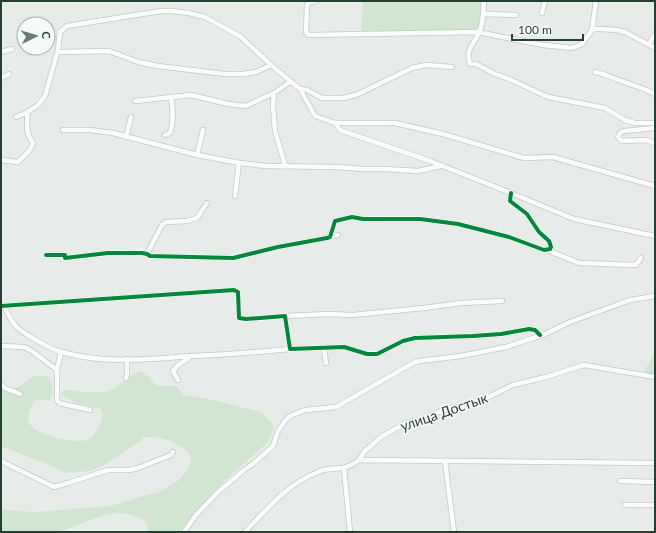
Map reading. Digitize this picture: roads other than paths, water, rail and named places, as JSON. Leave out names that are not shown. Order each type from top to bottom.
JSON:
[{"type":"street","points":[[316,1],[310,2],[307,5],[306,32],[308,35],[479,33],[543,46],[572,48],[582,44],[592,30],[596,1]]},
{"type":"street","points":[[542,13],[545,1]]},
{"type":"street","points":[[485,2],[479,33],[470,46],[468,60],[470,64],[476,64],[548,97],[606,108],[625,120],[635,123],[655,123]]},
{"type":"street","points":[[16,117],[38,105],[45,96],[58,52],[60,32],[67,26],[160,11],[172,11],[205,17],[241,37],[290,82],[300,89],[316,116],[335,123],[395,123],[443,134],[524,158],[553,157],[655,186]]},
{"type":"street","points":[[483,14],[516,15]]},
{"type":"street","points":[[592,30],[617,30],[631,35],[655,48]]},
{"type":"street","points":[[649,44],[655,34]]},
{"type":"street","points":[[1,52],[12,49]]},
{"type":"street","points":[[58,52],[109,51],[138,62],[158,66],[225,74],[256,72],[271,65]]},
{"type":"street","points":[[300,89],[307,90],[322,98],[350,97],[371,89],[412,68],[426,65],[452,67]]},
{"type":"street","points":[[596,72],[603,73],[655,94]]},
{"type":"street","points":[[1,78],[9,74]]},
{"type":"street","points":[[135,101],[190,96],[246,106],[274,94],[290,82]]},
{"type":"street","points":[[274,94],[273,105],[275,131],[285,165]]},
{"type":"street","points":[[164,135],[170,133],[172,129],[173,109],[171,97]]},
{"type":"street","points":[[1,160],[18,162],[31,147],[32,141],[27,132],[27,112]]},
{"type":"street","points":[[126,137],[131,117]]},
{"type":"street","points":[[335,123],[340,130],[441,166],[574,219],[655,236]]},
{"type":"street","points":[[655,128],[624,131],[620,133],[618,137],[622,141],[646,140],[655,143]]},
{"type":"street","points":[[63,130],[102,131],[167,146],[197,155],[239,163],[266,166],[285,165],[418,171],[441,166]]},
{"type":"street","points":[[197,155],[203,130]]},
{"type":"street","points":[[235,196],[239,163]]},
{"type":"street","points":[[511,193],[510,201],[527,214],[539,232],[549,241],[556,253]]},
{"type":"street","points":[[147,254],[162,225],[166,222],[187,221],[197,218],[207,203]]},
{"type":"street","points":[[330,237],[333,225],[336,221],[355,216],[363,219],[420,219],[475,228],[509,237],[556,253],[579,263],[636,265],[641,258]]},
{"type":"street","points":[[46,255],[65,255],[65,258],[108,253],[147,254],[150,256],[233,258],[338,235]]},
{"type":"street","points":[[547,250],[550,249],[551,246]]},
{"type":"street","points":[[502,301],[461,303],[353,315],[328,314],[249,319],[240,318],[238,292],[234,290],[67,300],[3,306],[16,326],[25,333],[61,352],[86,357],[127,359],[192,357],[290,349],[344,347],[367,354],[377,354],[403,341],[415,338],[501,334],[529,328],[535,330],[540,335]]},
{"type":"street","points":[[184,532],[193,519],[218,492],[244,470],[254,464],[273,446],[278,432],[285,421],[297,412],[310,409],[336,407],[419,361],[474,354],[506,347],[545,334],[570,322],[630,300],[655,296]]},
{"type":"street","points":[[285,316],[290,349]]},
{"type":"street","points":[[1,346],[24,347],[32,351],[57,370]]},
{"type":"street","points":[[324,348],[326,363]]},
{"type":"street","points":[[61,352],[57,370],[56,395],[59,403],[90,410]]},
{"type":"street","points":[[178,380],[174,371],[175,368],[184,360],[192,357]]},
{"type":"street","points":[[126,378],[127,359]]},
{"type":"street","name":"улица Достык","points":[[359,460],[365,451],[381,437],[409,423],[446,409],[474,404],[513,385],[546,377],[584,365],[655,377]]},
{"type":"street","points":[[1,384],[5,388],[20,394]]},
{"type":"street","points":[[1,461],[54,487],[68,484],[108,470],[129,470],[138,468],[171,455],[173,452]]},
{"type":"street","points":[[245,532],[283,492],[293,485],[319,471],[331,468],[344,468],[359,460],[655,463]]},
{"type":"street","points":[[446,461],[454,532]]},
{"type":"street","points":[[344,468],[350,532]]},
{"type":"street","points":[[620,481],[655,482]]},
{"type":"street","points":[[624,505],[655,505]]}]
